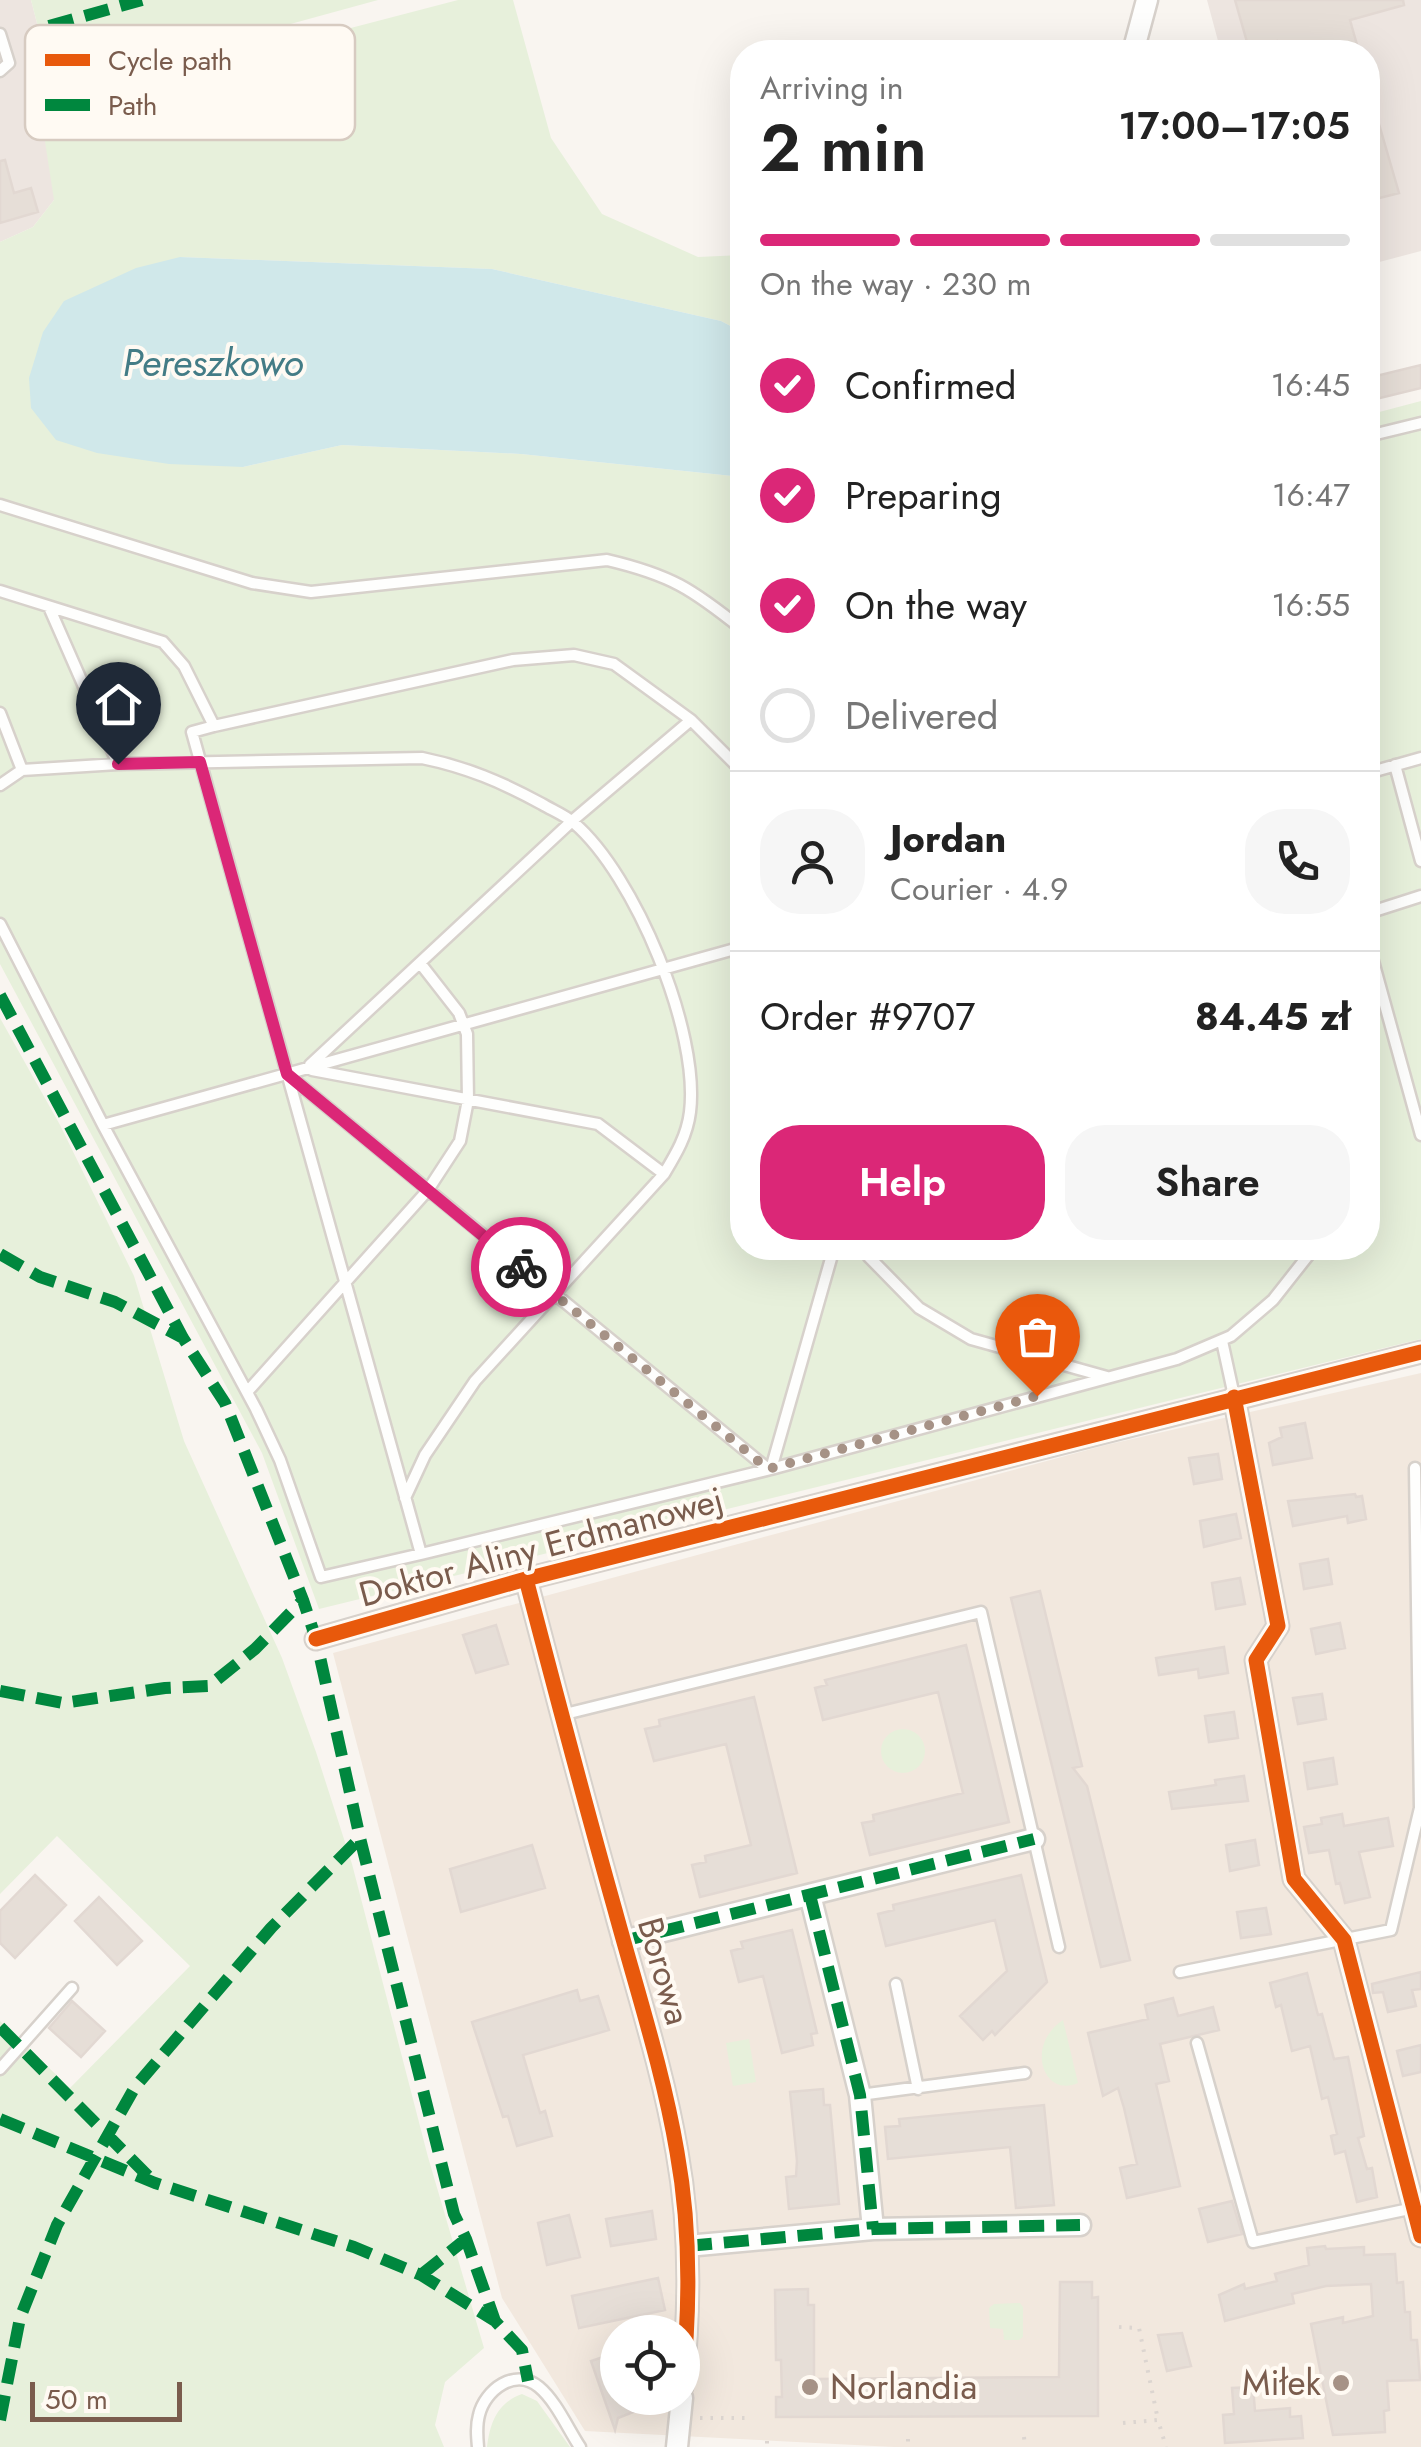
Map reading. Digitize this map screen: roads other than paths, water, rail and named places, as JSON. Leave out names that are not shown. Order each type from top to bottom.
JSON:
[{"type":"street","points":[[1136,40],[1146,0]]},
{"type":"street","name":"Doktor Aliny Erdmanowej","points":[[316,1639],[526,1579],[1421,1352]]},
{"type":"street","points":[[1234,1398],[1278,1626],[1256,1660],[1294,1879],[1344,1940],[1421,2236]]},
{"type":"street","name":"Borowa","points":[[526,1579],[656,2052],[678,2156],[686,2246],[687,2315]]},
{"type":"street","name":"Borowa","points":[[623,1941],[1034,1838]]},
{"type":"street","points":[[810,1895],[860,2095],[873,2229]]},
{"type":"street","points":[[686,2246],[873,2229],[1080,2225]]},
{"type":"street","points":[[677,2447],[680,2415]]},
{"type":"lane","points":[[0,34],[9,63],[0,71]]},
{"type":"lane","points":[[1380,433],[1421,422]]},
{"type":"lane","points":[[0,505],[252,583],[311,592],[607,560],[652,571],[692,590],[730,620]]},
{"type":"lane","points":[[0,592],[163,642],[184,666],[214,726]]},
{"type":"lane","points":[[49,607],[118,764]]},
{"type":"lane","points":[[421,1554],[192,732],[513,660],[574,655],[614,664],[691,720],[730,759]]},
{"type":"lane","points":[[0,713],[22,770]]},
{"type":"lane","points":[[306,1069],[572,821],[691,720]]},
{"type":"lane","points":[[0,785],[22,770],[118,764],[422,758],[495,779],[572,821],[606,855],[627,890],[682,1025],[690,1064],[690,1112],[683,1144],[664,1174],[475,1381],[425,1456],[405,1498]]},
{"type":"lane","points":[[1380,769],[1421,758]]},
{"type":"lane","points":[[1395,765],[1421,861]]},
{"type":"lane","points":[[1380,908],[1421,896]]},
{"type":"lane","points":[[0,924],[103,1125],[248,1392],[280,1460],[321,1577],[769,1469],[1177,1359],[1222,1340],[1274,1300],[1305,1260]]},
{"type":"lane","points":[[103,1125],[730,949]]},
{"type":"lane","points":[[248,1392],[428,1190],[460,1141],[468,1100],[467,1034],[459,1013],[420,963]]},
{"type":"lane","points":[[1380,985],[1421,1135]]},
{"type":"lane","points":[[306,1069],[598,1124],[664,1174]]},
{"type":"lane","points":[[287,1074],[769,1469]]},
{"type":"lane","points":[[1407,1081],[1421,1077]]},
{"type":"lane","points":[[769,1469],[830,1260]]},
{"type":"lane","points":[[872,1260],[919,1308],[970,1339],[1109,1377]]},
{"type":"lane","points":[[1222,1340],[1234,1398]]},
{"type":"lane","points":[[1180,1972],[1392,1930],[1420,1808],[1415,1468]]},
{"type":"lane","points":[[561,1715],[981,1612],[1059,1947]]},
{"type":"lane","points":[[896,1984],[918,2089]]},
{"type":"lane","points":[[0,2069],[72,1988]]},
{"type":"lane","points":[[1197,2043],[1254,2242],[1414,2208]]},
{"type":"lane","points":[[860,2095],[1024,2072]]},
{"type":"lane","points":[[478,2447],[480,2410],[487,2397],[506,2382],[517,2380],[528,2381],[544,2391],[580,2447]]},
{"type":"water","name":"Pereszkowo","points":[[180,257],[492,269],[721,321],[730,326],[730,476],[521,454],[342,445],[243,467],[169,464],[97,453],[56,440],[31,408],[29,378],[43,332],[64,301],[136,268]]},
{"type":"place","name":"Miłek","points":[[1341,2383]]},
{"type":"place","name":"Norlandia","points":[[810,2387]]}]
